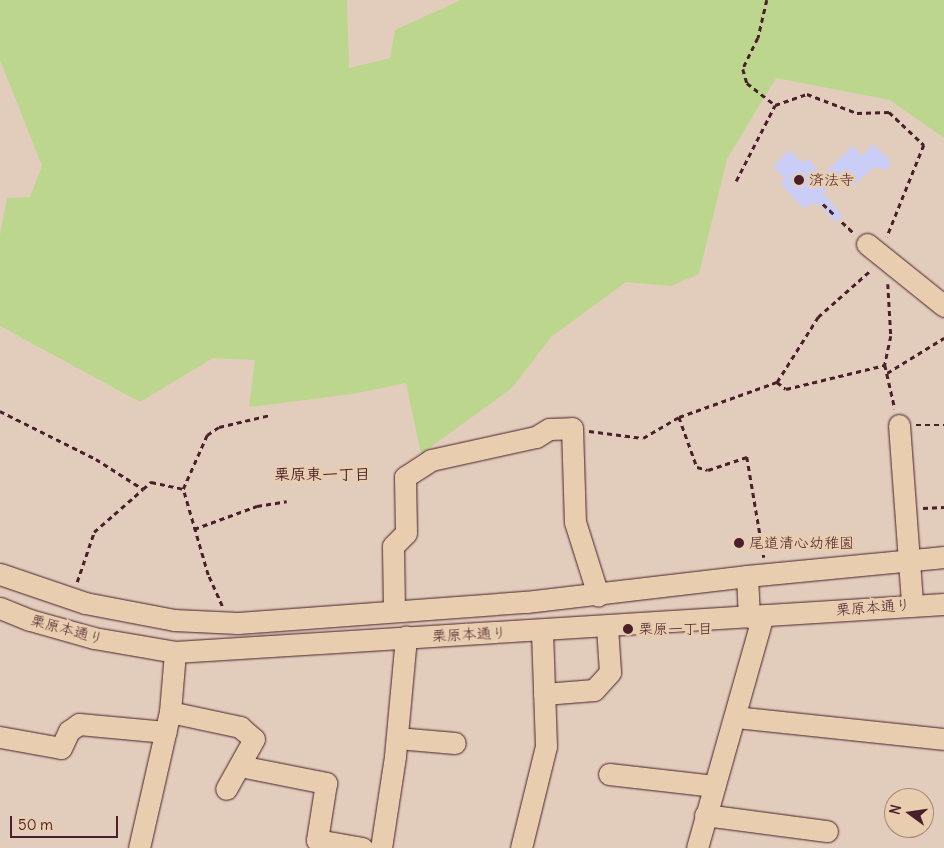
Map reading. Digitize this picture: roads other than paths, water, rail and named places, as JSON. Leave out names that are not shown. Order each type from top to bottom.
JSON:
[{"type":"street","points":[[867,244],[944,306]]},
{"type":"street","points":[[899,425],[912,604]]},
{"type":"street","points":[[394,610],[393,546],[406,533],[405,477],[431,460],[536,437],[549,429],[572,428],[575,522],[598,594]]},
{"type":"street","points":[[0,574],[71,599],[174,620],[230,623],[491,604],[598,594],[908,558],[944,557]]},
{"type":"street","points":[[697,848],[705,815],[735,717],[756,616],[757,575]]},
{"type":"street","points":[[491,604],[494,633]]},
{"type":"street","name":"栗原本通り","points":[[0,608],[30,620],[87,636],[175,652],[406,637],[607,627],[912,604],[944,604]]},
{"type":"street","points":[[544,694],[594,690],[610,672],[607,627]]},
{"type":"street","points":[[520,848],[546,746],[542,631]]},
{"type":"street","points":[[381,848],[397,738],[406,637]]},
{"type":"street","points":[[139,848],[168,722],[175,652]]},
{"type":"street","points":[[735,717],[944,739]]},
{"type":"street","points":[[0,737],[61,748],[69,731],[79,724],[168,722],[240,727],[254,739],[226,790]]},
{"type":"street","points":[[397,738],[455,743]]},
{"type":"street","points":[[240,766],[326,783],[317,840],[362,848]]},
{"type":"street","points":[[609,774],[714,786]]},
{"type":"street","points":[[705,815],[827,831]]},
{"type":"place","name":"済法寺","points":[[799,180]]},
{"type":"place","name":"尾道清心幼稚園","points":[[739,543]]},
{"type":"place","name":"栗原一丁目","points":[[628,629]]},
{"type":"district","name":"栗原東一丁目","points":[[322,474]]}]
